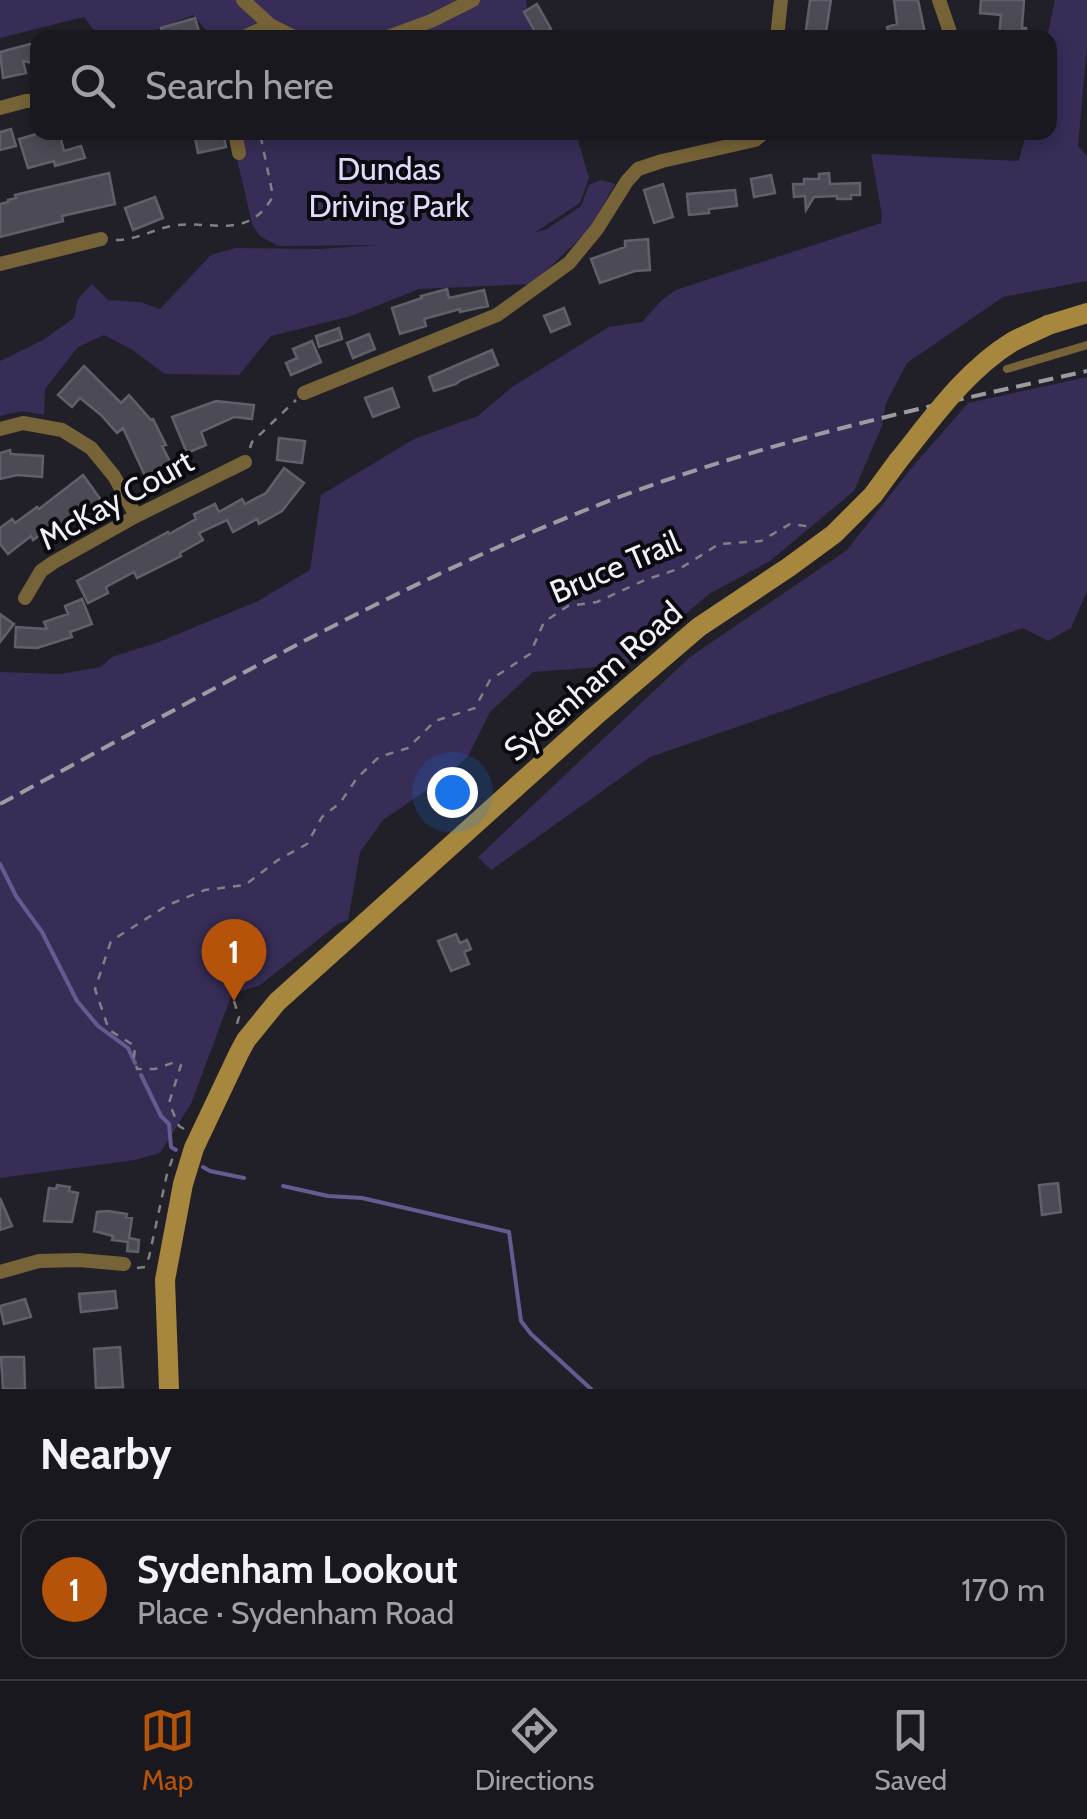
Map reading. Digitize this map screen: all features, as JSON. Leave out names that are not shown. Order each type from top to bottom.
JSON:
[{"type":"main road","name":"Sydenham Road","points":[[169,1389],[165,1280],[182,1184],[194,1148],[246,1040],[277,1002],[698,627],[834,534],[873,494],[957,388],[983,364],[1012,342],[1087,313]]},
{"type":"street","points":[[243,0],[280,30]]},
{"type":"street","points":[[407,30],[473,0]]},
{"type":"street","points":[[778,30],[781,0]]},
{"type":"street","points":[[939,0],[949,30]]},
{"type":"street","points":[[259,30],[270,25]]},
{"type":"street","points":[[0,108],[30,102]]},
{"type":"street","points":[[237,140],[240,153]]},
{"type":"street","points":[[304,392],[498,315],[568,262],[597,229],[638,169],[755,140]]},
{"type":"street","points":[[0,264],[102,239]]},
{"type":"street","points":[[0,429],[24,424],[62,430],[91,448],[114,476],[136,516]]},
{"type":"street","name":"McKay Court","points":[[25,598],[41,571],[136,516],[244,462]]},
{"type":"street","points":[[0,1272],[39,1262],[124,1264]]},
{"type":"lane","points":[[1007,369],[1087,345]]},
{"type":"path","points":[[102,239],[127,240],[171,226],[226,228],[250,221],[274,196],[261,140]]},
{"type":"path","points":[[244,462],[252,442],[304,392]]},
{"type":"path","name":"Bruce Trail","points":[[184,1129],[169,1103],[181,1066],[175,1062],[155,1069],[137,1068],[135,1046],[109,1030],[95,989],[111,941],[168,905],[205,890],[245,885],[307,844],[322,817],[340,803],[379,756],[408,748],[435,721],[475,708],[490,680],[530,654],[544,622],[568,606],[598,602],[682,568],[720,544],[761,541],[790,524],[825,529]]},
{"type":"path","points":[[124,1264],[146,1267],[172,1159]]},
{"type":"green space","points":[[0,0],[526,0],[532,30],[206,30],[193,15],[156,30],[94,30],[84,17],[0,38]]},
{"type":"green space","points":[[1055,0],[1087,0],[1078,146],[1087,156],[1087,281],[1003,297],[907,363],[886,403],[882,426],[854,491],[770,561],[709,594],[626,665],[533,672],[490,712],[468,756],[443,779],[383,820],[360,852],[348,920],[260,985],[232,994],[191,1104],[160,1153],[135,1160],[0,1178],[0,672],[60,674],[101,667],[112,657],[258,601],[310,570],[321,495],[414,439],[478,416],[512,387],[609,327],[642,322],[676,290],[881,223],[871,154],[1019,161],[1024,140],[1057,140],[1057,30],[1049,30]]},
{"type":"green space","name":"Dundas Driving Park","points":[[233,140],[578,140],[589,178],[580,203],[534,233],[547,229],[581,206],[589,185],[601,180],[615,184],[590,229],[532,284],[419,289],[351,316],[271,336],[239,375],[165,374],[104,335],[78,347],[45,389],[44,415],[22,411],[0,416],[0,361],[43,340],[74,318],[78,299],[92,284],[108,300],[140,302],[160,309],[211,255],[236,248],[379,245],[278,246],[260,236],[252,224]]},
{"type":"green space","points":[[1087,377],[1087,591],[1071,628],[1048,641],[1023,628],[650,757],[491,870],[478,857],[690,657],[847,550],[968,403]]},
{"type":"building","points":[[810,0],[831,0],[826,30],[806,30]]},
{"type":"building","points":[[894,0],[918,0],[924,30],[888,30],[897,24]]},
{"type":"building","points":[[981,0],[1024,0],[1022,28],[1026,30],[1000,30],[1001,15],[980,13]]},
{"type":"building","points":[[537,4],[551,29],[534,30],[524,12]]},
{"type":"building","points":[[195,18],[199,30],[161,30]]},
{"type":"building","points":[[30,44],[30,62],[23,61],[26,73],[3,78],[0,52]]},
{"type":"building","points":[[11,129],[16,146],[0,150],[0,132]]},
{"type":"building","points":[[30,136],[30,140],[61,140],[64,151],[81,146],[85,158],[28,168],[19,139]]},
{"type":"building","points":[[195,140],[225,140],[226,147],[198,153]]},
{"type":"building","points":[[109,173],[115,204],[62,216],[63,221],[0,237],[0,204],[16,198],[15,195]]},
{"type":"building","points":[[829,173],[830,184],[860,183],[860,195],[851,195],[851,199],[814,197],[806,210],[805,196],[794,197],[793,184],[804,184],[804,179],[819,179],[819,174]]},
{"type":"building","points":[[771,175],[775,193],[754,197],[751,179]]},
{"type":"building","points":[[663,184],[673,217],[654,223],[644,190]]},
{"type":"building","points":[[735,190],[737,206],[689,215],[687,194]]},
{"type":"building","points":[[155,197],[163,218],[133,230],[125,208]]},
{"type":"building","points":[[648,239],[650,270],[600,283],[591,259],[625,247],[625,241]]},
{"type":"building","points":[[447,289],[449,298],[484,290],[488,306],[424,319],[426,326],[400,334],[392,308]]},
{"type":"building","points":[[564,308],[570,324],[551,332],[544,316]]},
{"type":"building","points":[[339,328],[342,339],[319,347],[316,336]]},
{"type":"building","points":[[369,334],[375,349],[353,358],[347,343]]},
{"type":"building","points":[[312,341],[321,362],[291,375],[286,363],[297,358],[293,349]]},
{"type":"building","points":[[492,350],[498,365],[434,391],[429,377]]},
{"type":"building","points":[[84,366],[121,403],[129,395],[153,419],[173,467],[147,480],[123,428],[117,433],[80,398],[72,407],[58,395]]},
{"type":"building","points":[[392,388],[399,407],[373,417],[365,398]]},
{"type":"building","points":[[216,401],[254,405],[252,419],[234,417],[201,432],[206,445],[187,453],[172,417]]},
{"type":"building","points":[[279,438],[305,441],[302,463],[277,460]]},
{"type":"building","points":[[10,450],[11,454],[43,456],[42,477],[17,475],[0,479],[0,453]]},
{"type":"building","points":[[284,468],[304,483],[282,511],[233,532],[227,520],[199,533],[203,540],[180,553],[181,556],[137,578],[134,572],[106,587],[108,593],[88,603],[77,581],[196,519],[194,514],[215,504],[219,512],[242,499],[245,504],[266,493]]},
{"type":"building","points":[[83,475],[101,500],[33,540],[31,536],[8,554],[0,544],[0,528],[39,509]]},
{"type":"building","points":[[82,599],[92,624],[70,632],[72,637],[37,648],[15,647],[16,627],[47,629],[44,622],[68,614],[65,606]]},
{"type":"building","points":[[0,614],[14,624],[0,642]]},
{"type":"building","points":[[456,934],[460,943],[467,940],[471,949],[464,952],[469,964],[451,971],[438,941]]},
{"type":"building","points":[[1058,1183],[1061,1212],[1042,1215],[1039,1185]]},
{"type":"building","points":[[57,1185],[78,1193],[72,1222],[44,1221],[49,1188],[56,1189]]},
{"type":"building","points":[[0,1198],[12,1226],[0,1230]]},
{"type":"building","points":[[97,1212],[132,1218],[129,1238],[139,1240],[138,1252],[127,1251],[128,1242],[112,1240],[113,1236],[94,1231]]},
{"type":"building","points":[[115,1291],[117,1308],[81,1312],[79,1294]]},
{"type":"building","points":[[25,1299],[31,1317],[4,1324],[0,1306]]},
{"type":"building","points":[[120,1347],[123,1387],[96,1388],[94,1349]]},
{"type":"building","points":[[1,1357],[24,1357],[25,1389],[3,1389]]},
{"type":"waterway","points":[[0,864],[16,896],[42,932],[77,1001],[98,1026],[128,1048],[135,1063]]},
{"type":"waterway","points":[[141,1075],[169,1124],[171,1147],[176,1150]]},
{"type":"waterway","points":[[203,1167],[244,1178]]},
{"type":"waterway","points":[[283,1186],[328,1196],[362,1198],[509,1232],[521,1321],[591,1389]]},
{"type":"railway","points":[[0,804],[382,602],[460,564],[619,497],[792,441],[1087,371]]},
{"type":"place","name":"Sydenham Lookout","points":[[234,1001]]}]
